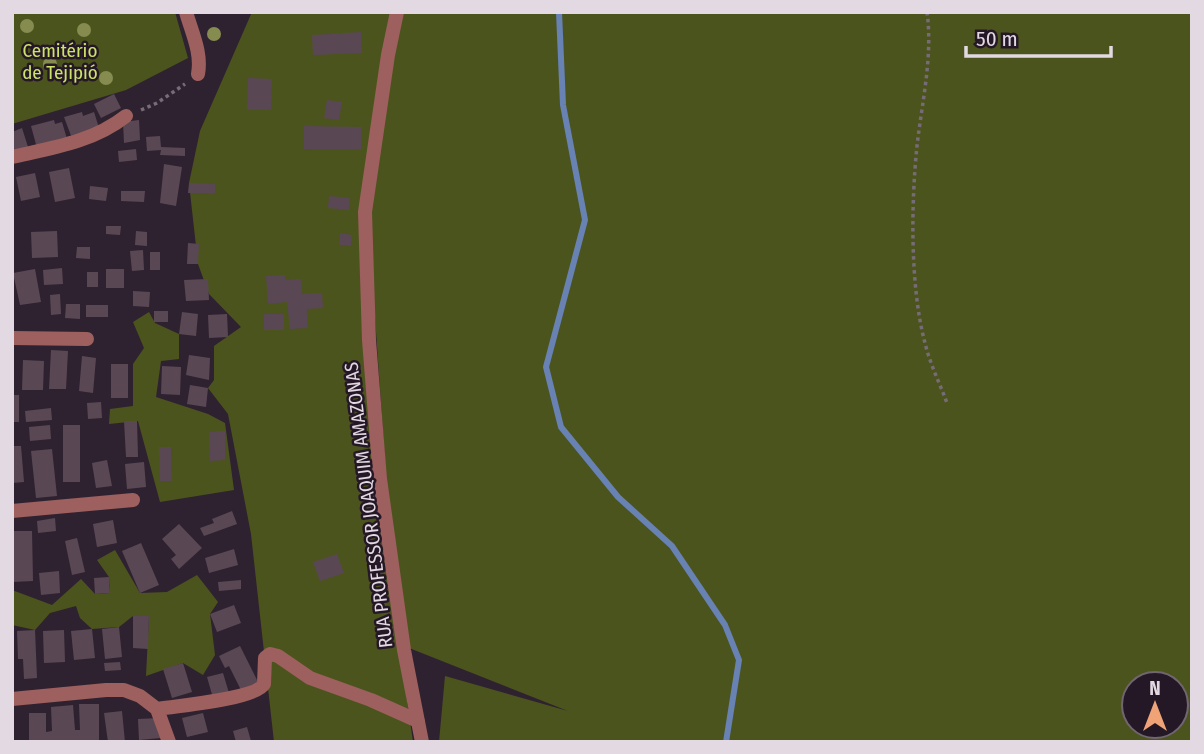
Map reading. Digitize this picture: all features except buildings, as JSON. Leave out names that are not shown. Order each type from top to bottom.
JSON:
[{"type":"street","points":[[186,12],[200,63],[198,74]]},
{"type":"street","name":"RUA PROFESSOR JOAQUIM AMAZONAS","points":[[397,12],[365,212],[366,263],[380,479],[404,650],[422,742]]},
{"type":"street","points":[[12,158],[88,138],[101,133],[126,116]]},
{"type":"street","points":[[12,338],[87,338]]},
{"type":"street","points":[[12,512],[133,500]]},
{"type":"street","points":[[157,709],[257,691],[264,684],[265,658],[270,654],[278,656],[310,678],[371,699],[418,721]]},
{"type":"street","points":[[12,699],[124,690],[140,696],[157,709],[169,742]]},
{"type":"path","points":[[927,12],[930,39],[915,170],[915,259],[925,343],[947,403]]},
{"type":"path","points":[[126,116],[157,103],[198,74]]},
{"type":"green space","name":"Cemitério de Tejipió","points":[[12,12],[175,12],[188,58],[126,90],[12,124]]},
{"type":"green space","points":[[252,12],[1192,12],[1192,742],[439,742],[445,676],[568,711],[399,644],[413,742],[274,742],[251,534],[228,414],[208,388],[214,380],[214,346],[241,327],[209,294],[198,264],[189,183],[200,131]],"holes":[[[375,317],[397,633],[372,484]]]},
{"type":"green space","points":[[149,312],[155,323],[179,334],[179,359],[161,361],[156,397],[208,414],[225,423],[234,490],[160,502],[138,421],[109,424],[110,409],[133,406],[133,364],[144,348],[133,322]]},
{"type":"green space","points":[[115,550],[140,593],[167,592],[197,575],[218,602],[210,614],[215,655],[203,675],[183,663],[146,676],[149,616],[133,616],[119,627],[92,629],[80,618],[76,606],[50,613],[35,630],[12,625],[12,590],[52,605],[81,579],[95,594],[110,593],[109,577],[97,560]]},
{"type":"waterway","points":[[559,12],[563,105],[585,220],[546,367],[561,427],[618,497],[672,546],[725,625],[739,660],[726,742]]}]
